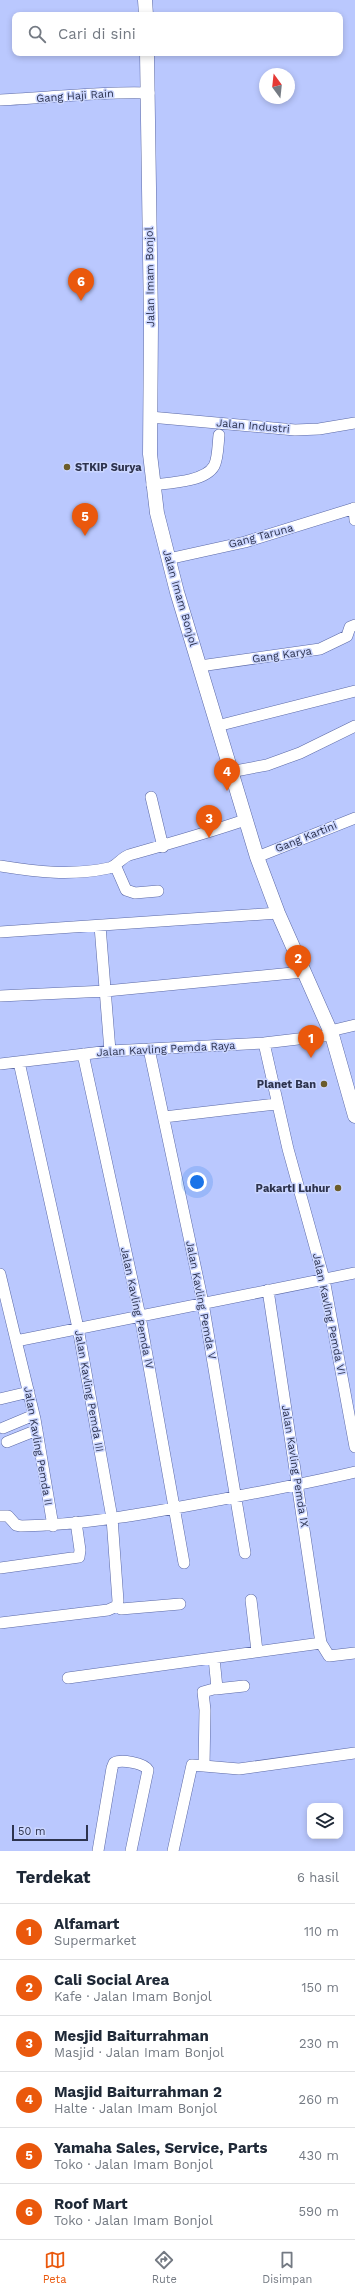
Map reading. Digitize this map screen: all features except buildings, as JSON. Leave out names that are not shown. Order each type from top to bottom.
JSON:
[{"type":"main road","points":[[145,0],[146,12]]},
{"type":"main road","name":"Jalan Imam Bonjol","points":[[147,56],[149,93],[150,417],[152,485],[168,559],[245,820],[278,913],[331,1033],[355,1116]]},
{"type":"street","name":"Gang Haji Rain","points":[[0,100],[124,92],[149,93]]},
{"type":"street","name":"Jalan Industri","points":[[150,417],[295,430],[319,429],[355,423]]},
{"type":"street","points":[[152,485],[198,478],[209,472],[214,466],[219,435]]},
{"type":"street","name":"Gang Taruna","points":[[168,559],[246,542],[354,512]]},
{"type":"street","name":"Gang Karya","points":[[200,666],[320,649],[347,636],[350,627],[355,625]]},
{"type":"street","points":[[217,726],[355,691]]},
{"type":"street","points":[[230,772],[267,764],[300,753],[355,726]]},
{"type":"street","points":[[151,797],[163,847]]},
{"type":"street","name":"Gang Kartini","points":[[257,857],[355,818]]},
{"type":"street","points":[[0,866],[55,874],[116,865],[127,856],[163,847],[245,820]]},
{"type":"street","points":[[116,865],[123,886],[128,891],[158,891]]},
{"type":"street","points":[[0,932],[278,913]]},
{"type":"street","points":[[100,926],[110,1051]]},
{"type":"street","points":[[0,996],[106,990],[303,972]]},
{"type":"street","name":"Jalan Kavling Pemda Raya","points":[[0,1064],[110,1051],[264,1043],[331,1033],[355,1025]]},
{"type":"street","name":"Jalan Kavling Pemda VI","points":[[264,1043],[276,1104],[324,1279],[355,1447]]},
{"type":"street","name":"Jalan Kavling Pemda V","points":[[149,1049],[203,1303],[245,1553]]},
{"type":"street","name":"Jalan Kavling Pemda IV","points":[[83,1054],[140,1316],[184,1563]]},
{"type":"street","name":"Jalan Kavling Pemda III","points":[[19,1062],[78,1328],[112,1518],[118,1601],[117,1606]]},
{"type":"street","points":[[164,1116],[276,1104]]},
{"type":"street","points":[[16,1341],[355,1273]]},
{"type":"street","name":"Jalan Kavling Pemda II","points":[[0,1274],[5,1319],[16,1341],[34,1414],[53,1526]]},
{"type":"street","name":"Jalan Kavling Pemda IX","points":[[268,1290],[280,1378],[322,1643]]},
{"type":"street","points":[[0,1399],[29,1392]]},
{"type":"street","points":[[3,1428],[34,1414]]},
{"type":"street","points":[[7,1442],[37,1430]]},
{"type":"street","points":[[0,1516],[8,1516],[18,1526],[53,1526],[174,1508],[298,1485],[355,1472]]},
{"type":"street","points":[[0,1568],[79,1557],[80,1550],[76,1522]]},
{"type":"street","points":[[251,1600],[258,1651]]},
{"type":"street","points":[[0,1623],[108,1610],[117,1606],[121,1609],[180,1604]]},
{"type":"street","points":[[68,1678],[322,1643],[329,1656],[355,1653]]},
{"type":"street","points":[[214,1658],[216,1689]]},
{"type":"street","points":[[204,1766],[205,1710],[203,1692],[244,1686]]},
{"type":"street","points":[[173,1851],[191,1766],[194,1764],[239,1769],[355,1753]]},
{"type":"street","points":[[98,1851],[112,1768],[114,1763],[119,1761],[144,1766],[148,1770],[131,1851]]},
{"type":"place","name":"Roof Mart","points":[[81,301]]},
{"type":"place","name":"STKIP Surya","points":[[67,467]]},
{"type":"place","name":"Yamaha Sales, Service, Parts","points":[[85,536]]},
{"type":"place","name":"Masjid Baiturrahman 2","points":[[227,791]]},
{"type":"place","name":"Mesjid Baiturrahman","points":[[209,838]]},
{"type":"place","name":"Cali Social Area","points":[[298,978]]},
{"type":"place","name":"Alfamart","points":[[311,1058]]},
{"type":"place","name":"Planet Ban","points":[[324,1084]]},
{"type":"place","name":"Pakarti Luhur","points":[[338,1188]]}]
